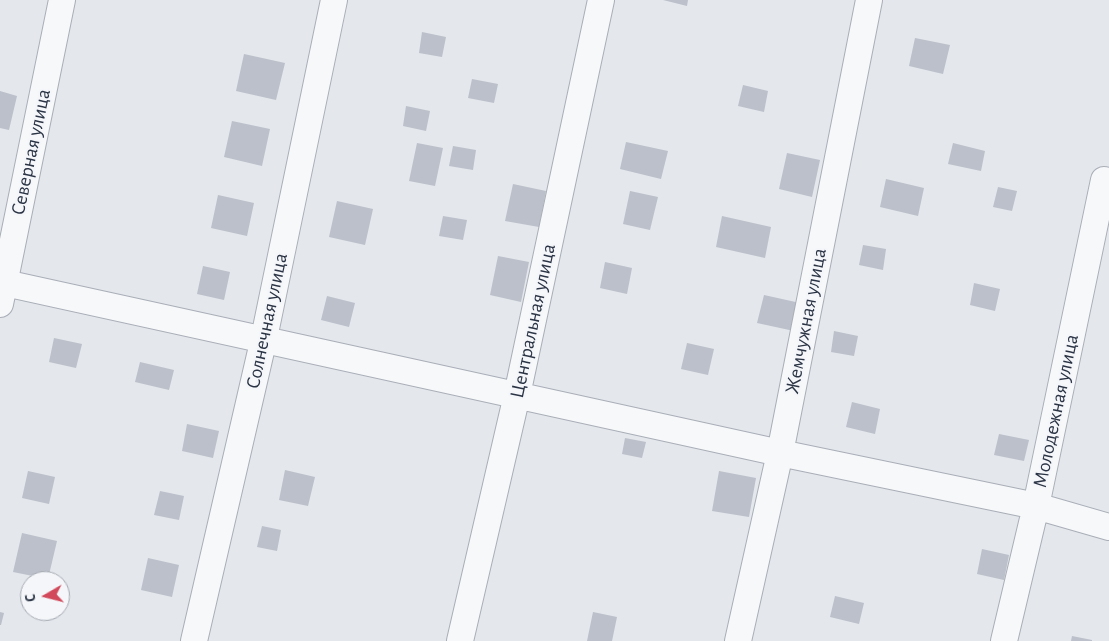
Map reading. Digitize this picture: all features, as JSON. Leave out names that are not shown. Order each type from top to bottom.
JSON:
[{"type":"street","name":"Северная улица","points":[[2,289],[62,0]]},
{"type":"street","name":"Солнечная улица","points":[[194,641],[264,338],[334,0]]},
{"type":"street","name":"Центральная улица","points":[[460,641],[517,395],[602,0]]},
{"type":"street","name":"Жемчужная улица","points":[[738,641],[780,453],[869,0]]},
{"type":"street","name":"Молодежная улица","points":[[1004,641],[1036,506],[1106,180]]},
{"type":"street","points":[[2,289],[264,338],[780,453],[1036,506],[1109,527]]},
{"type":"building","points":[[663,0],[688,0],[687,6]]},
{"type":"building","points":[[422,32],[446,37],[442,57],[419,53]]},
{"type":"building","points":[[915,38],[950,45],[943,74],[909,66]]},
{"type":"building","points":[[244,54],[285,63],[276,100],[236,91]]},
{"type":"building","points":[[472,79],[498,84],[494,103],[468,98]]},
{"type":"building","points":[[743,85],[768,91],[764,112],[738,106]]},
{"type":"building","points":[[0,91],[17,96],[9,130],[0,128]]},
{"type":"building","points":[[406,106],[430,111],[426,131],[403,126]]},
{"type":"building","points":[[232,121],[270,129],[262,166],[224,157]]},
{"type":"building","points":[[626,142],[668,151],[661,179],[620,169]]},
{"type":"building","points":[[417,143],[443,148],[435,186],[409,181]]},
{"type":"building","points":[[953,143],[985,151],[981,171],[948,164]]},
{"type":"building","points":[[453,146],[476,150],[473,170],[449,166]]},
{"type":"building","points":[[787,153],[820,160],[812,197],[779,189]]},
{"type":"building","points":[[886,179],[924,188],[918,216],[880,207]]},
{"type":"building","points":[[513,184],[546,191],[539,227],[505,221]]},
{"type":"building","points":[[998,187],[1017,191],[1012,211],[993,207]]},
{"type":"building","points":[[630,191],[658,197],[650,230],[623,224]]},
{"type":"building","points":[[218,195],[254,203],[247,236],[211,228]]},
{"type":"building","points":[[337,201],[373,209],[365,245],[329,237]]},
{"type":"building","points":[[443,216],[467,220],[463,240],[439,236]]},
{"type":"building","points":[[722,216],[771,227],[765,258],[716,247]]},
{"type":"building","points":[[863,245],[886,249],[883,270],[859,265]]},
{"type":"building","points":[[498,256],[529,262],[521,302],[490,295]]},
{"type":"building","points":[[605,262],[632,268],[627,294],[600,288]]},
{"type":"building","points":[[203,266],[230,272],[224,300],[197,294]]},
{"type":"building","points":[[974,283],[1000,289],[995,311],[970,305]]},
{"type":"building","points":[[764,295],[800,303],[794,331],[757,323]]},
{"type":"building","points":[[327,296],[355,303],[349,327],[321,320]]},
{"type":"building","points":[[834,331],[858,336],[854,356],[831,352]]},
{"type":"building","points":[[54,338],[82,344],[76,368],[49,362]]},
{"type":"building","points":[[687,343],[714,349],[708,375],[681,369]]},
{"type":"building","points":[[140,362],[174,370],[169,390],[135,382]]},
{"type":"building","points":[[852,402],[880,409],[875,434],[846,427]]},
{"type":"building","points":[[187,424],[219,431],[213,458],[182,451]]},
{"type":"building","points":[[999,434],[1029,440],[1024,461],[994,455]]},
{"type":"building","points":[[625,438],[646,442],[642,458],[622,454]]},
{"type":"building","points":[[285,470],[315,477],[308,506],[279,500]]},
{"type":"building","points":[[28,471],[55,477],[49,504],[22,498]]},
{"type":"building","points":[[719,471],[756,478],[749,517],[712,511]]},
{"type":"building","points":[[160,491],[184,496],[179,520],[154,515]]},
{"type":"building","points":[[262,526],[281,530],[277,551],[257,547]]},
{"type":"building","points":[[22,533],[57,541],[50,571],[20,571],[20,573],[13,572]]},
{"type":"building","points":[[982,549],[1009,555],[1004,580],[977,574]]},
{"type":"building","points":[[148,558],[179,565],[172,597],[141,590]]},
{"type":"building","points":[[835,596],[864,603],[859,624],[830,617]]},
{"type":"building","points":[[0,612],[4,613],[1,625],[0,625]]},
{"type":"building","points":[[593,612],[617,617],[612,641],[587,641]]},
{"type":"building","points":[[1072,636],[1092,640],[1092,641],[1071,641]]}]
